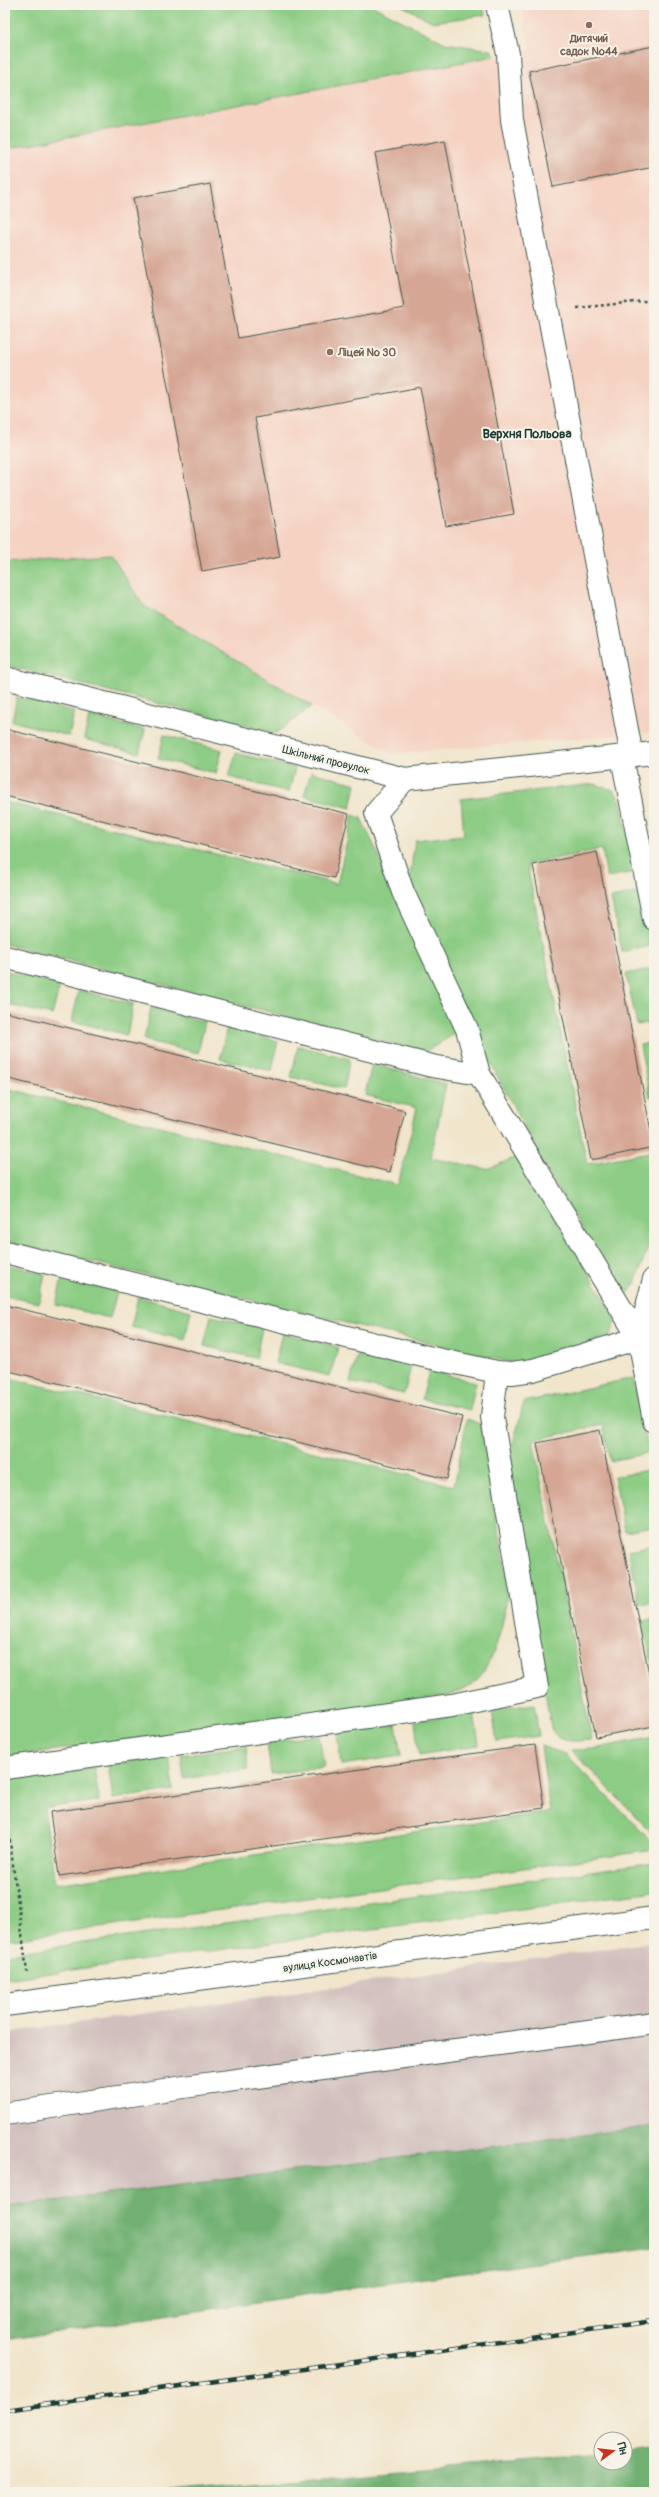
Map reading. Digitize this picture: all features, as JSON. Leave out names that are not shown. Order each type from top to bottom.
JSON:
[{"type":"street","points":[[497,5],[508,54],[512,120],[549,310],[654,919]]},
{"type":"street","name":"Шкільний провулок","points":[[5,678],[405,779],[654,753]]},
{"type":"street","points":[[405,779],[376,813],[403,892],[467,1029],[479,1074],[639,1338],[654,1421]]},
{"type":"street","points":[[5,957],[432,1066],[479,1074]]},
{"type":"street","points":[[5,1252],[423,1356],[497,1372],[512,1373],[533,1370],[639,1338]]},
{"type":"street","points":[[639,1338],[654,1279]]},
{"type":"street","points":[[5,1768],[452,1705],[537,1687],[492,1417],[497,1372]]},
{"type":"street","name":"вулиця Космонавтів","points":[[5,2006],[654,1918]]},
{"type":"street","points":[[5,2114],[192,2086],[654,2023]]},
{"type":"path","points":[[549,310],[654,300]]},
{"type":"path","points":[[5,1804],[32,2002]]},
{"type":"shaded area","name":"Ліцей № 30","points":[[521,5],[654,5],[654,732],[392,754],[143,605],[111,555],[5,562],[5,149],[530,50]]},
{"type":"shaded area","points":[[654,1942],[654,2126],[5,2207],[5,2033]]},
{"type":"green space","points":[[5,5],[371,5],[445,43],[491,50],[495,56],[5,149]]},
{"type":"green space","points":[[401,5],[483,5],[485,15],[433,22]]},
{"type":"green space","points":[[111,555],[143,605],[312,706],[277,733],[5,665],[5,562]]},
{"type":"green space","points":[[17,697],[74,712],[69,736],[12,721]]},
{"type":"green space","points":[[89,716],[145,730],[139,753],[84,739]]},
{"type":"green space","points":[[164,735],[222,750],[216,773],[158,759]]},
{"type":"green space","points":[[236,753],[295,768],[289,792],[229,777]]},
{"type":"green space","points":[[311,772],[356,784],[351,808],[304,796]]},
{"type":"green space","points":[[595,784],[613,790],[620,799],[635,872],[607,877],[602,849],[527,864],[587,1164],[654,1151],[654,1232],[635,1283],[624,1299],[553,1181],[472,1028],[408,891],[415,840],[464,835],[461,799]]},
{"type":"green space","points":[[5,802],[337,884],[353,815],[361,818],[461,1030],[425,1052],[5,944]]},
{"type":"green space","points":[[640,892],[650,946],[622,952],[611,898]]},
{"type":"green space","points":[[654,968],[654,1022],[637,1025],[626,974]]},
{"type":"green space","points":[[6,971],[60,985],[52,1015],[5,1004]]},
{"type":"green space","points":[[79,990],[133,1004],[127,1035],[72,1021]]},
{"type":"green space","points":[[151,1008],[205,1022],[198,1053],[144,1040]]},
{"type":"green space","points":[[227,1027],[278,1041],[272,1071],[220,1059]]},
{"type":"green space","points":[[654,1042],[654,1096],[650,1097],[640,1045]]},
{"type":"green space","points":[[298,1046],[350,1059],[344,1089],[291,1077]]},
{"type":"green space","points":[[372,1064],[446,1084],[431,1158],[487,1169],[517,1157],[613,1313],[615,1322],[610,1336],[527,1362],[513,1363],[5,1241],[5,1088],[398,1185],[417,1108],[365,1095]]},
{"type":"green space","points":[[5,1264],[45,1274],[39,1303],[5,1296]]},
{"type":"green space","points":[[62,1278],[117,1292],[110,1318],[56,1305]]},
{"type":"green space","points":[[138,1297],[191,1311],[185,1340],[131,1327]]},
{"type":"green space","points":[[211,1316],[262,1328],[256,1358],[204,1346]]},
{"type":"green space","points":[[282,1333],[338,1347],[330,1376],[275,1363]]},
{"type":"green space","points":[[358,1353],[411,1366],[404,1394],[350,1382]]},
{"type":"green space","points":[[429,1371],[476,1382],[470,1410],[422,1399]]},
{"type":"green space","points":[[5,1377],[454,1486],[467,1419],[480,1424],[508,1583],[505,1610],[498,1641],[485,1669],[477,1680],[467,1688],[450,1695],[5,1757]]},
{"type":"green space","points":[[633,1378],[649,1453],[610,1461],[603,1425],[533,1440],[592,1740],[568,1741],[559,1737],[551,1728],[508,1463],[524,1402]]},
{"type":"green space","points":[[652,1469],[654,1526],[625,1531],[614,1477]]},
{"type":"green space","points":[[654,1545],[654,1602],[640,1604],[628,1550]]},
{"type":"green space","points":[[654,1619],[654,1675],[643,1621]]},
{"type":"green space","points":[[534,1704],[539,1736],[497,1742],[492,1710]]},
{"type":"green space","points":[[474,1713],[479,1745],[419,1755],[415,1721]]},
{"type":"green space","points":[[396,1724],[401,1756],[341,1765],[337,1733]]},
{"type":"green space","points":[[319,1735],[324,1767],[271,1774],[267,1742]]},
{"type":"green space","points":[[654,1737],[654,1835],[571,1750],[593,1749]]},
{"type":"green space","points":[[246,1746],[248,1769],[184,1779],[181,1755]]},
{"type":"green space","points":[[541,1746],[565,1754],[654,1844],[654,1850],[5,1940],[5,1779],[94,1767],[99,1801],[44,1808],[55,1884],[550,1812]]},
{"type":"green space","points":[[169,1756],[173,1790],[113,1799],[108,1765]]},
{"type":"green space","points":[[654,1863],[654,1891],[5,1979],[5,1954]]},
{"type":"green space","points":[[654,2126],[654,2247],[324,2292],[5,2340],[5,2207]]},
{"type":"green space","points":[[654,2447],[654,2492],[156,2492],[593,2455],[593,2471],[633,2471],[633,2450]]},
{"type":"building","points":[[654,46],[654,167],[553,187],[529,71]]},
{"type":"building","name":"Ліцей № 30","points":[[445,140],[514,514],[446,526],[420,387],[255,418],[280,557],[202,571],[133,198],[210,184],[238,338],[404,308],[375,153]]},
{"type":"building","points":[[5,729],[349,814],[334,878],[5,796]]},
{"type":"building","points":[[597,852],[654,1147],[591,1160],[533,865]]},
{"type":"building","points":[[5,1012],[405,1111],[390,1172],[5,1078]]},
{"type":"building","points":[[5,1305],[462,1417],[447,1479],[5,1370]]},
{"type":"building","points":[[600,1430],[654,1699],[654,1726],[596,1737],[537,1443]]},
{"type":"building","points":[[535,1745],[544,1808],[59,1876],[50,1812]]},
{"type":"railway","points":[[5,2410],[654,2321]]},
{"type":"place","name":"Дитячий садок №44","points":[[589,25]]},
{"type":"place","name":"Ліцей № 30","points":[[330,352]]},
{"type":"district","name":"Верхня Польова","points":[[527,434]]}]
